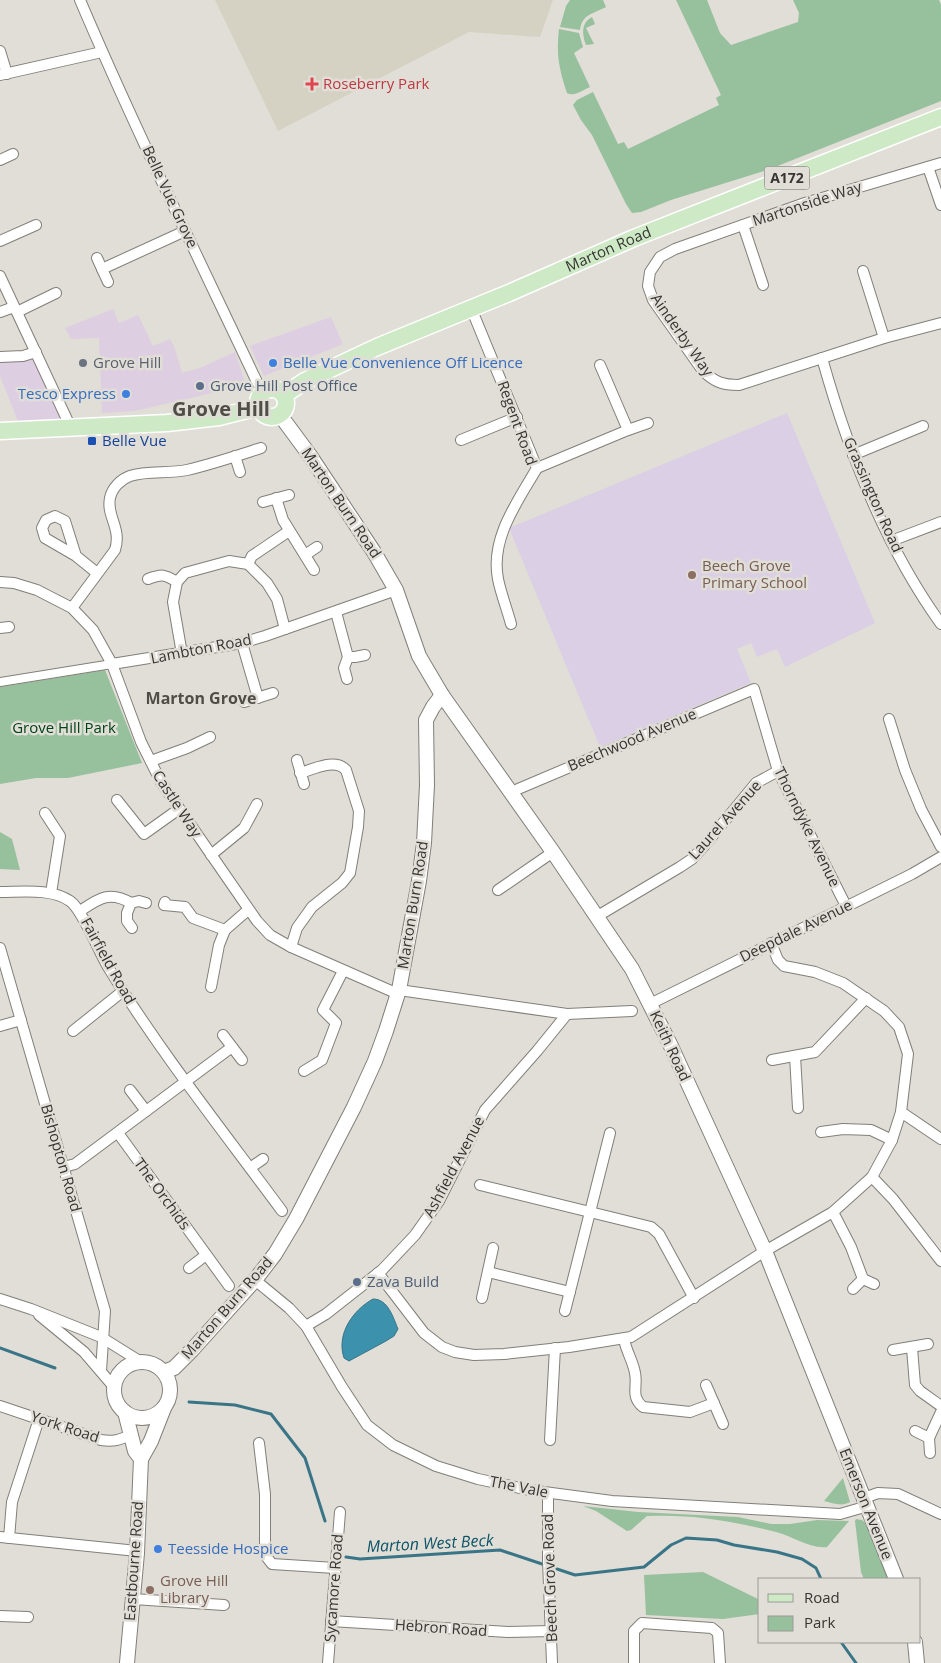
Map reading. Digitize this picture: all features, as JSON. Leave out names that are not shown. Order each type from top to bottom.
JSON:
[{"type":"main road","name":"Marton Road","points":[[284,396],[305,380],[368,351],[509,293],[634,238],[941,117]]},
{"type":"main road","points":[[268,390],[277,390],[284,396],[286,408],[276,417],[267,417],[261,411],[262,400],[268,390]]},
{"type":"main road","points":[[0,431],[167,424],[219,416],[262,400]]},
{"type":"street","name":"Belle Vue Grove","points":[[80,0],[102,52],[257,382],[262,400]]},
{"type":"street","points":[[0,51],[4,74],[102,52]]},
{"type":"street","points":[[0,160],[13,154]]},
{"type":"street","name":"Martonside Way","points":[[675,249],[805,203],[941,163]]},
{"type":"street","points":[[928,167],[941,206]]},
{"type":"street","points":[[0,241],[36,225]]},
{"type":"street","points":[[743,225],[763,285]]},
{"type":"street","points":[[102,269],[185,231]]},
{"type":"street","name":"Ainderby Way","points":[[675,249],[660,257],[650,272],[648,286],[654,300],[704,371],[713,380],[726,385],[739,385],[822,358]]},
{"type":"street","points":[[97,258],[108,282]]},
{"type":"street","points":[[863,270],[884,338]]},
{"type":"street","points":[[0,276],[71,428]]},
{"type":"street","points":[[0,312],[16,309],[56,294]]},
{"type":"street","name":"Regent Road","points":[[471,308],[537,468],[505,525],[498,549],[498,578],[511,624]]},
{"type":"street","points":[[822,358],[941,322]]},
{"type":"street","points":[[0,357],[23,356],[36,352]]},
{"type":"street","name":"Grassington Road","points":[[822,358],[836,410],[853,455],[891,542],[929,608],[941,624]]},
{"type":"street","points":[[600,365],[628,430]]},
{"type":"street","name":"Marton Burn Road","points":[[164,1372],[174,1368],[255,1280],[275,1254],[296,1219],[354,1107],[375,1061],[398,992],[419,882],[424,843],[427,785],[426,720],[442,695],[419,656],[396,590],[374,552],[316,464],[280,415]]},
{"type":"street","points":[[460,440],[517,417]]},
{"type":"street","points":[[537,468],[648,423]]},
{"type":"street","points":[[853,455],[923,426]]},
{"type":"street","points":[[72,608],[115,550],[118,542],[118,533],[110,508],[110,498],[114,488],[120,481],[138,474],[186,470],[261,448]]},
{"type":"street","points":[[235,456],[240,472]]},
{"type":"street","points":[[263,502],[289,495]]},
{"type":"street","points":[[276,498],[283,520],[314,570]]},
{"type":"street","points":[[891,542],[941,522]]},
{"type":"street","points":[[248,564],[252,556],[289,531]]},
{"type":"street","points":[[305,555],[317,547]]},
{"type":"street","points":[[76,556],[97,573]]},
{"type":"street","points":[[182,654],[173,602],[177,582],[185,573],[229,560],[248,564],[267,583],[277,599],[285,629]]},
{"type":"street","points":[[148,579],[160,574],[177,582]]},
{"type":"street","name":"Castle Way","points":[[0,582],[14,583],[37,590],[72,608],[93,630],[112,664],[141,742],[161,782],[248,910],[270,935],[343,971],[398,992]]},
{"type":"street","name":"Lambton Road","points":[[0,682],[242,643],[396,590]]},
{"type":"street","points":[[336,612],[348,657],[344,668],[347,679]]},
{"type":"street","points":[[242,643],[258,698]]},
{"type":"street","points":[[348,657],[365,654]]},
{"type":"street","name":"Thorndyke Avenue","points":[[754,689],[778,771],[846,906]]},
{"type":"street","name":"Beechwood Avenue","points":[[511,792],[754,689]]},
{"type":"street","points":[[244,702],[273,693]]},
{"type":"street","name":"Keith Road","points":[[442,695],[553,852],[632,969],[765,1251],[836,1429]]},
{"type":"street","points":[[889,719],[904,770],[921,809],[941,847]]},
{"type":"street","points":[[150,761],[187,748],[210,737]]},
{"type":"street","points":[[296,760],[304,784]]},
{"type":"street","points":[[291,947],[297,928],[312,908],[342,883],[350,872],[359,810],[344,767],[333,764],[300,773]]},
{"type":"street","name":"Laurel Avenue","points":[[596,917],[692,859],[756,782],[778,771]]},
{"type":"street","points":[[117,800],[144,834],[179,808]]},
{"type":"street","points":[[212,855],[244,828],[257,804]]},
{"type":"street","points":[[45,812],[60,836],[51,893]]},
{"type":"street","points":[[498,890],[553,852]]},
{"type":"street","name":"Deepdale Avenue","points":[[650,1004],[912,874],[941,857]]},
{"type":"street","name":"Fairfield Road","points":[[0,892],[51,893],[60,895],[72,902],[80,912],[101,957],[123,991],[186,1082],[282,1211]]},
{"type":"street","points":[[80,912],[100,898],[112,897],[124,899],[131,903],[138,901],[146,903]]},
{"type":"street","points":[[165,902],[164,905],[185,907],[193,918],[225,930]]},
{"type":"street","points":[[131,903],[127,913],[127,920],[132,928]]},
{"type":"street","points":[[211,987],[219,945],[225,930],[248,910]]},
{"type":"street","points":[[378,1273],[424,1334],[442,1347],[463,1354],[504,1354],[624,1339],[631,1337],[694,1298],[765,1251],[833,1212],[872,1178],[892,1140],[901,1112],[908,1054],[899,1027],[884,1011],[843,983],[815,972],[784,966],[778,960],[771,943]]},
{"type":"street","name":"Bishopton Road","points":[[0,948],[105,1312],[101,1371]]},
{"type":"street","points":[[304,1071],[322,1060],[336,1023],[323,1010],[343,971]]},
{"type":"street","points":[[74,1031],[123,991]]},
{"type":"street","points":[[398,992],[566,1014],[632,1011]]},
{"type":"street","points":[[772,1060],[815,1052],[866,998]]},
{"type":"street","name":"Ashfield Avenue","points":[[306,1326],[326,1314],[378,1273],[415,1235],[439,1201],[485,1110],[537,1051],[566,1014]]},
{"type":"street","points":[[0,1026],[21,1020]]},
{"type":"street","points":[[223,1035],[242,1060]]},
{"type":"street","points":[[64,1167],[75,1164],[118,1134],[232,1047]]},
{"type":"street","points":[[795,1056],[798,1108]]},
{"type":"street","points":[[130,1090],[146,1111]]},
{"type":"street","points":[[901,1112],[941,1139]]},
{"type":"street","points":[[821,1132],[843,1129],[871,1130],[892,1140]]},
{"type":"street","points":[[565,1311],[610,1133]]},
{"type":"street","name":"The Orchids","points":[[118,1134],[229,1286]]},
{"type":"street","points":[[250,1168],[263,1158]]},
{"type":"street","points":[[872,1178],[893,1199],[941,1261]]},
{"type":"street","points":[[480,1185],[652,1227],[659,1234],[694,1298]]},
{"type":"street","points":[[833,1212],[851,1247],[863,1279],[874,1284]]},
{"type":"street","points":[[482,1298],[493,1248]]},
{"type":"street","points":[[189,1268],[206,1255]]},
{"type":"street","points":[[488,1272],[570,1292]]},
{"type":"street","points":[[854,1289],[863,1279]]},
{"type":"street","name":"The Vale","points":[[255,1280],[289,1308],[306,1326],[367,1425],[392,1445],[436,1466],[478,1479],[548,1493],[612,1501],[840,1514],[866,1502],[878,1493],[898,1494],[941,1514]]},
{"type":"street","points":[[0,1300],[31,1309],[102,1338],[141,1362]]},
{"type":"street","points":[[31,1309],[84,1352],[114,1387]]},
{"type":"street","points":[[624,1339],[635,1372],[635,1396],[637,1402],[643,1406],[690,1412],[714,1403]]},
{"type":"street","points":[[892,1350],[928,1344]]},
{"type":"street","points":[[550,1440],[555,1348]]},
{"type":"street","points":[[912,1348],[915,1385],[920,1392],[941,1406]]},
{"type":"street","points":[[125,1412],[135,1451],[141,1459],[152,1441],[169,1397],[170,1388],[164,1372],[150,1363],[134,1363],[120,1372],[114,1387],[116,1401],[125,1412],[131,1416],[146,1418],[153,1416],[164,1408]]},
{"type":"street","points":[[706,1385],[723,1424]]},
{"type":"street","name":"York Road","points":[[0,1406],[101,1440],[113,1442],[130,1434]]},
{"type":"street","points":[[930,1453],[928,1438],[941,1412]]},
{"type":"street","points":[[39,1419],[12,1502],[4,1537],[136,1551]]},
{"type":"street","name":"Emerson Avenue","points":[[836,1429],[896,1578]]},
{"type":"street","points":[[915,1431],[928,1438]]},
{"type":"street","points":[[259,1443],[265,1494],[265,1556],[272,1564],[335,1568]]},
{"type":"street","name":"Eastbourne Road","points":[[127,1663],[133,1599],[141,1459]]},
{"type":"street","name":"Beech Grove Road","points":[[548,1493],[548,1560],[552,1663]]},
{"type":"street","name":"Sycamore Road","points":[[328,1663],[340,1512]]},
{"type":"street","points":[[133,1599],[224,1605]]},
{"type":"street","points":[[0,1616],[28,1618]]},
{"type":"street","name":"Hebron Road","points":[[331,1620],[508,1632],[552,1631]]},
{"type":"street","points":[[634,1663],[634,1631],[642,1623],[712,1628],[718,1633],[720,1663]]},
{"type":"street","points":[[915,1643],[917,1663]]},
{"type":"shaded area","name":"Roseberry Park","points":[[215,0],[553,0],[540,37],[469,32],[278,131]]},
{"type":"shaded area","points":[[113,309],[119,323],[138,315],[153,346],[170,339],[182,373],[200,368],[235,352],[246,385],[135,411],[102,413],[99,338],[71,339],[65,328]]},
{"type":"shaded area","points":[[331,317],[343,344],[264,376],[250,346]]},
{"type":"shaded area","points":[[34,360],[61,420],[18,421],[0,376],[0,362]]},
{"type":"shaded area","name":"Beech Grove Primary School","points":[[787,413],[875,623],[785,667],[777,649],[757,657],[751,643],[737,649],[751,683],[600,747],[509,528]]},
{"type":"green space","points":[[570,0],[603,0],[606,7],[586,18],[580,30],[560,27],[566,6]]},
{"type":"green space","points":[[676,0],[707,0],[720,33],[731,45],[798,22],[799,13],[793,0],[939,0],[941,5],[941,101],[770,169],[671,200],[641,212],[632,213],[592,135],[573,105],[577,100],[593,92],[618,144],[624,142],[628,149],[719,105],[716,98],[721,95]]},
{"type":"green space","points":[[592,17],[595,24],[586,28],[594,44],[586,45],[583,29],[588,19]]},
{"type":"green space","points":[[559,29],[579,33],[583,47],[574,53],[590,87],[576,94],[567,93],[562,76],[558,54]]},
{"type":"green space","name":"Grove Hill Park","points":[[105,670],[142,763],[68,778],[36,778],[0,784],[0,687]]},
{"type":"green space","points":[[0,832],[12,839],[20,870],[0,869]]},
{"type":"green space","points":[[843,1478],[850,1502],[834,1504],[824,1501]]},
{"type":"green space","points":[[583,1506],[638,1512],[738,1517],[771,1524],[790,1524],[817,1520],[849,1521],[827,1547],[820,1547],[760,1528],[696,1517],[647,1516],[631,1530],[627,1531],[596,1511]]},
{"type":"green space","points":[[856,1519],[862,1520],[869,1526],[891,1578],[864,1578],[861,1572]]},
{"type":"green space","points":[[703,1572],[758,1599],[758,1614],[723,1619],[646,1615],[644,1575]]},
{"type":"water","points":[[373,1299],[386,1305],[398,1329],[394,1336],[349,1361],[344,1358],[342,1349],[344,1332],[359,1309]]},
{"type":"waterway","points":[[0,1348],[55,1368]]},
{"type":"waterway","name":"Marton West Beck","points":[[189,1402],[235,1405],[271,1414],[305,1458],[325,1521]]},
{"type":"waterway","name":"Marton West Beck","points":[[346,1557],[360,1559],[500,1550],[575,1575],[644,1567],[671,1545],[686,1538],[717,1540],[802,1559],[816,1568],[821,1578]]},
{"type":"waterway","name":"Marton West Beck","points":[[842,1643],[856,1663]]},
{"type":"place","name":"Roseberry Park","points":[[312,84]]},
{"type":"place","name":"Grove Hill","points":[[83,363]]},
{"type":"place","name":"Belle Vue Convenience Off Licence","points":[[273,363]]},
{"type":"place","name":"Grove Hill Post Office","points":[[200,386]]},
{"type":"place","name":"Tesco Express","points":[[126,394]]},
{"type":"place","name":"Belle Vue","points":[[92,441]]},
{"type":"place","name":"Beech Grove Primary School","points":[[692,575]]},
{"type":"place","name":"Zava Build","points":[[357,1282]]},
{"type":"place","name":"Teesside Hospice","points":[[158,1549]]},
{"type":"place","name":"Grove Hill Library","points":[[150,1590]]},
{"type":"district","name":"Grove Hill","points":[[221,409]]},
{"type":"district","name":"Marton Grove","points":[[201,698]]}]
